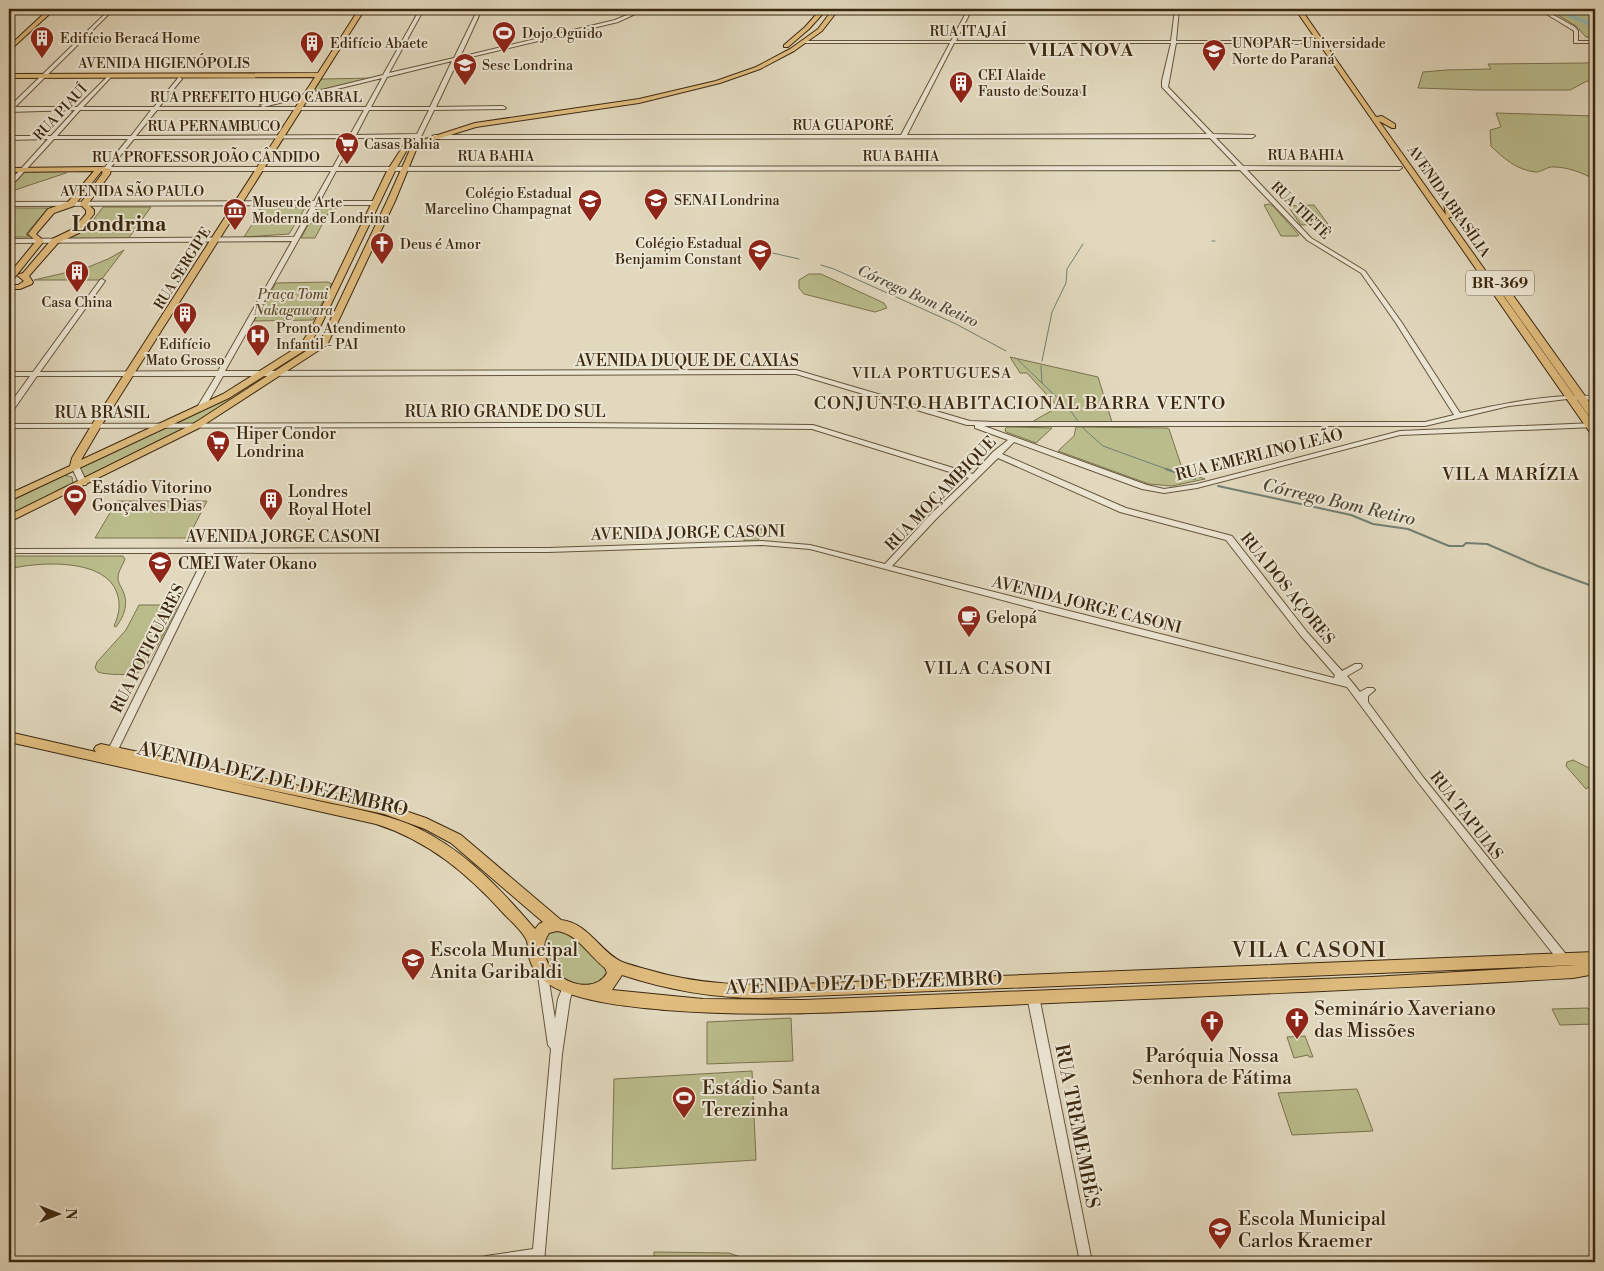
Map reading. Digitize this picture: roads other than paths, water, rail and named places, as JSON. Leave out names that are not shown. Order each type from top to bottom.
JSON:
[{"type":"highway","name":"AVENIDA BRASÍLIA","points":[[1298,9],[1354,80],[1577,392]]},
{"type":"highway","name":"AVENIDA BRASÍLIA","points":[[1305,9],[1379,118],[1492,273],[1514,300],[1577,392],[1594,425]]},
{"type":"highway","points":[[1352,100],[1354,80]]},
{"type":"highway","points":[[1379,118],[1392,126]]},
{"type":"highway","points":[[1448,203],[1450,216]]},
{"type":"highway","points":[[1492,273],[1508,283]]},
{"type":"highway","name":"AVENIDA DEZ DE DEZEMBRO","points":[[9,728],[111,755],[150,770],[376,819],[419,835],[454,856],[474,873],[536,940]]},
{"type":"highway","name":"AVENIDA DEZ DE DEZEMBRO","points":[[9,737],[111,755],[384,809],[406,816],[456,839],[557,925],[574,930],[612,964],[650,977],[700,989],[774,992],[1568,965],[1595,968]]},
{"type":"highway","points":[[542,968],[535,956],[536,940],[544,928],[557,925]]},
{"type":"highway","points":[[1595,953],[1577,955],[1568,965],[1595,974]]},
{"type":"highway","name":"AVENIDA DEZ DE DEZEMBRO","points":[[542,968],[553,980],[568,987],[584,992],[643,1001],[749,1007],[803,1007],[1372,983],[1568,965],[1595,958]]},
{"type":"highway","points":[[584,992],[600,989],[609,983],[614,973],[612,964]]},
{"type":"main road","points":[[9,48],[52,9]]},
{"type":"main road","name":"RUA SERGIPE","points":[[79,475],[77,458],[96,426],[362,9]]},
{"type":"main road","points":[[9,519],[79,475],[164,426],[200,409],[263,374],[307,342],[340,281],[407,143],[419,136],[476,120],[641,95],[734,70],[768,56],[790,43],[824,9]]},
{"type":"main road","points":[[9,498],[56,475],[79,475],[196,426],[279,374],[324,343],[392,198],[414,144],[499,120],[639,101],[711,84],[758,68],[806,41],[820,30],[836,9]]},
{"type":"main road","name":"AVENIDA HIGIENÓPOLIS","points":[[9,77],[319,77]]},
{"type":"main road","name":"AVENIDA HIGIENÓPOLIS","points":[[107,77],[179,79],[301,77]]},
{"type":"main road","name":"RUA PROFESSOR JOÃO CÂNDIDO","points":[[9,170],[102,172]]},
{"type":"main road","points":[[392,171],[400,174],[389,196],[392,198]]},
{"type":"main road","points":[[73,201],[102,172]]},
{"type":"main road","points":[[86,202],[102,172]]},
{"type":"main road","points":[[10,276],[40,241],[32,234],[51,211],[73,201],[86,202],[90,214],[76,231],[52,244],[34,249]]},
{"type":"main road","points":[[25,276],[52,244]]},
{"type":"main road","points":[[9,288],[18,287],[29,280],[25,276],[10,276]]},
{"type":"street","points":[[9,109],[112,9]]},
{"type":"street","points":[[200,409],[422,9]]},
{"type":"street","points":[[414,144],[480,9]]},
{"type":"street","points":[[248,108],[607,23],[644,9]]},
{"type":"street","points":[[903,137],[970,9]]},
{"type":"street","name":"RUA TIETÊ","points":[[1177,9],[1174,41],[1165,87],[1309,239],[1363,272],[1399,323],[1459,416]]},
{"type":"street","points":[[1540,9],[1573,28],[1576,40],[1594,41]]},
{"type":"street","name":"RUA ITAJAÍ","points":[[1174,41],[1299,40],[1308,37]]},
{"type":"street","points":[[806,41],[865,41]]},
{"type":"street","name":"RUA ITAJAÍ","points":[[806,41],[1301,42],[1313,45]]},
{"type":"street","name":"RUA PIAUÍ","points":[[9,185],[107,77]]},
{"type":"street","points":[[102,172],[179,79]]},
{"type":"street","name":"RUA PREFEITO HUGO CABRAL","points":[[9,109],[503,108]]},
{"type":"street","name":"RUA GUAPORÉ","points":[[446,135],[1252,136]]},
{"type":"street","name":"RUA PERNAMBUCO","points":[[9,138],[419,136]]},
{"type":"street","name":"RUA BAHIA","points":[[404,169],[1399,168]]},
{"type":"street","name":"RUA PROFESSOR JOÃO CÂNDIDO","points":[[102,172],[334,169],[392,171],[404,169]]},
{"type":"street","name":"AVENIDA SÃO PAULO","points":[[9,204],[73,201]]},
{"type":"street","name":"AVENIDA SÃO PAULO","points":[[86,202],[376,204]]},
{"type":"street","points":[[9,241],[40,241],[52,244],[295,240]]},
{"type":"street","points":[[9,410],[102,281]]},
{"type":"street","name":"AVENIDA DUQUE DE CAXIAS","points":[[9,374],[796,372],[970,424],[1428,424],[1506,405],[1577,392],[1595,398]]},
{"type":"street","name":"RUA EMERLINO LEÃO","points":[[970,424],[1145,487],[1164,491],[1197,486],[1400,432],[1594,425]]},
{"type":"street","points":[[1394,424],[1400,432]]},
{"type":"street","points":[[1428,424],[1436,431]]},
{"type":"street","name":"RUA RIO GRANDE DO SUL","points":[[196,426],[603,425],[813,427],[974,477]]},
{"type":"street","name":"RUA BRASIL","points":[[9,426],[196,426]]},
{"type":"street","name":"RUA MOÇAMBIQUE","points":[[887,567],[996,454],[1013,439]]},
{"type":"street","name":"RUA DOS AÇORES","points":[[996,454],[1123,510],[1229,538],[1300,629],[1350,685]]},
{"type":"street","name":"AVENIDA JORGE CASONI","points":[[9,551],[548,550],[762,543],[810,547],[1350,685]]},
{"type":"street","name":"RUA POTIGUARES","points":[[111,755],[211,551]]},
{"type":"street","points":[[1325,679],[1341,676],[1358,666]]},
{"type":"street","name":"RUA TAPUIAS","points":[[1350,685],[1420,779],[1568,965]]},
{"type":"street","points":[[1363,704],[1363,695],[1370,690]]},
{"type":"street","points":[[542,968],[556,1054]]},
{"type":"street","points":[[486,1262],[538,1258],[556,1054],[564,999],[568,987]]},
{"type":"street","name":"RUA TREMEMBÉS","points":[[1033,996],[1086,1262]]},
{"type":"waterway","points":[[1557,9],[1595,26]]},
{"type":"waterway","points":[[1042,361],[1052,312],[1066,283],[1067,269],[1083,244]]},
{"type":"waterway","name":"Córrego Bom Retiro","points":[[755,249],[799,259]]},
{"type":"waterway","name":"Córrego Bom Retiro","points":[[821,265],[834,269],[956,324],[1006,351]]},
{"type":"waterway","name":"Córrego Bom Retiro","points":[[1016,358],[1069,409],[1084,429],[1103,446],[1169,470]]},
{"type":"waterway","points":[[1041,366],[1042,383]]},
{"type":"waterway","name":"Córrego Bom Retiro","points":[[1166,469],[1195,479]]},
{"type":"waterway","name":"Córrego Bom Retiro","points":[[1218,486],[1351,515],[1373,524],[1408,529],[1449,546],[1463,546],[1466,543],[1487,544],[1540,567],[1595,587]]},
{"type":"place","name":"Dojo Oguido","points":[[504,54]]},
{"type":"place","name":"Edifício Beracá Home","points":[[42,59]]},
{"type":"place","name":"Edifício Abaete","points":[[312,64]]},
{"type":"place","name":"UNOPAR - Universidade Norte do Paraná","points":[[1214,72]]},
{"type":"place","name":"Sesc Londrina","points":[[465,86]]},
{"type":"place","name":"CEI Alaide Fausto de Souza I","points":[[961,104]]},
{"type":"place","name":"Casas Bahia","points":[[347,165]]},
{"type":"place","name":"SENAI Londrina","points":[[656,221]]},
{"type":"place","name":"Colégio Estadual Marcelino Champagnat","points":[[590,222]]},
{"type":"place","name":"Museu de Arte Moderna de Londrina","points":[[235,231]]},
{"type":"place","name":"Deus é Amor","points":[[382,265]]},
{"type":"place","name":"Colégio Estadual Benjamim Constant","points":[[760,272]]},
{"type":"place","name":"Casa China","points":[[77,293]]},
{"type":"place","name":"Edifício Mato Grosso","points":[[185,335]]},
{"type":"place","name":"Pronto Atendimento Infantil - PAI","points":[[258,357]]},
{"type":"place","name":"Hiper Condor Londrina","points":[[218,463]]},
{"type":"place","name":"Estádio Vitorino Gonçalves Dias","points":[[75,517]]},
{"type":"place","name":"Londres Royal Hotel","points":[[271,521]]},
{"type":"place","name":"CMEI Water Okano","points":[[160,584]]},
{"type":"place","name":"Gelopá","points":[[969,638]]},
{"type":"place","name":"Escola Municipal Anita Garibaldi","points":[[413,981]]},
{"type":"place","name":"Seminário Xaveriano das Missões","points":[[1297,1040]]},
{"type":"place","name":"Paróquia Nossa Senhora de Fátima","points":[[1212,1043]]},
{"type":"place","name":"Estádio Santa Terezinha","points":[[684,1119]]},
{"type":"place","name":"Escola Municipal Carlos Kraemer","points":[[1220,1250]]},
{"type":"district","name":"VILA NOVA","points":[[1081,50]]},
{"type":"district","name":"Londrina","points":[[119,224]]},
{"type":"district","name":"VILA PORTUGUESA","points":[[932,373]]},
{"type":"district","name":"CONJUNTO HABITACIONAL BARRA VENTO","points":[[1020,403]]},
{"type":"district","name":"VILA MARÍZIA","points":[[1511,474]]},
{"type":"district","name":"VILA CASONI","points":[[988,668]]},
{"type":"district","name":"VILA CASONI","points":[[1309,949]]},
{"type":"park label","name":"Praça Tomi Nakagawara","points":[[293,302]]}]
